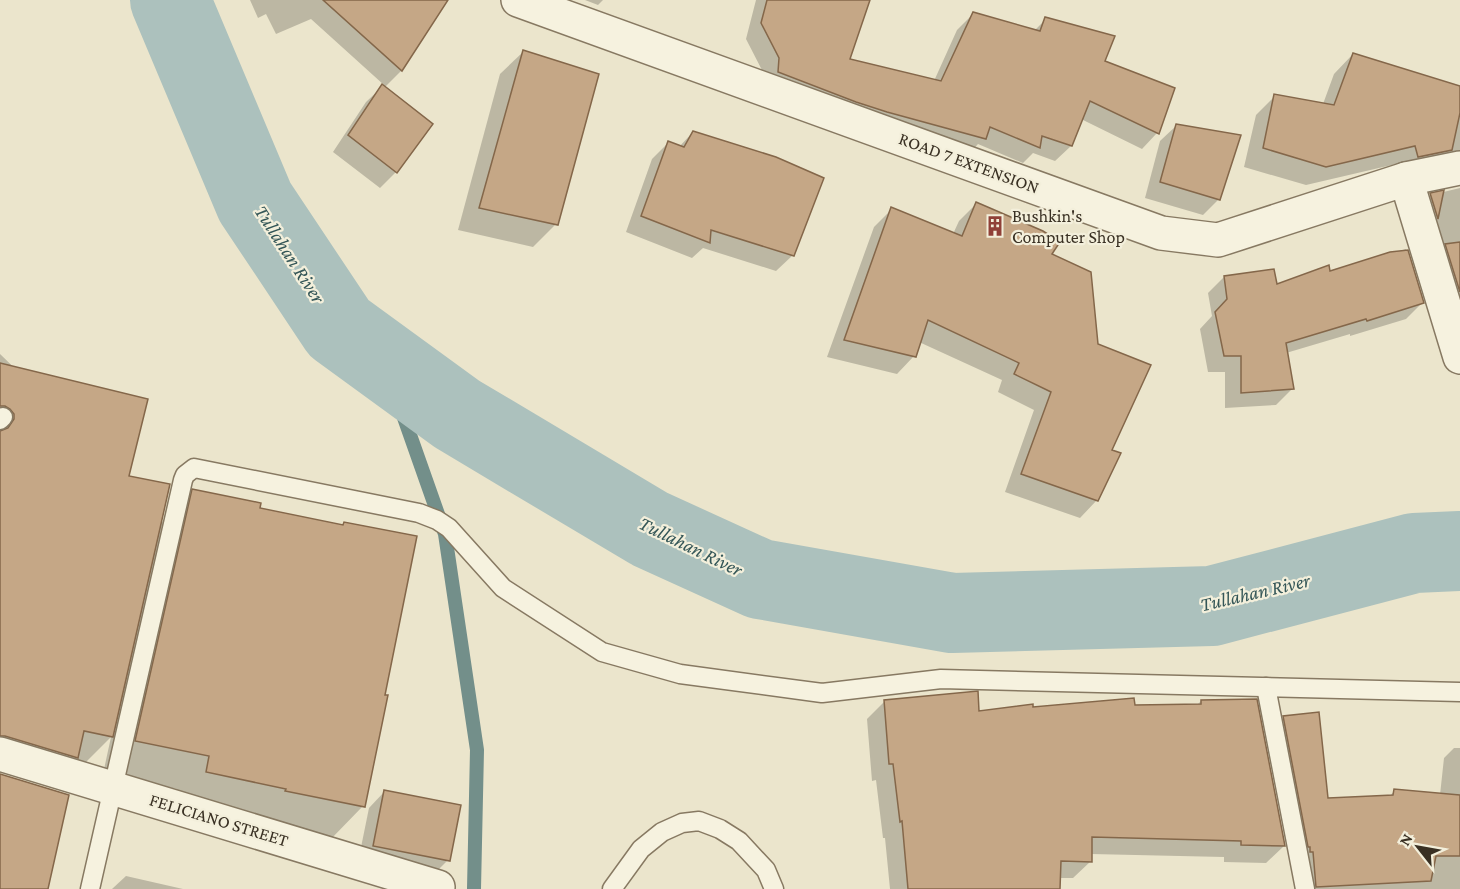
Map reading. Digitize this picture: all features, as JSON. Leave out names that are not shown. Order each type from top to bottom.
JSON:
[{"type":"street","name":"ROAD 7 EXTENSION","points":[[519,0],[1161,232],[1218,240],[1407,179],[1460,168]]},
{"type":"street","points":[[1407,179],[1460,357]]},
{"type":"street","name":"FELICIANO STREET","points":[[0,754],[441,888]]},
{"type":"lane","points":[[90,889],[183,480],[185,475],[194,468],[419,513],[437,520],[449,528],[502,588],[602,652],[680,674],[822,693],[941,679],[1460,692]]},
{"type":"lane","points":[[1266,687],[1305,889]]},
{"type":"lane","points":[[612,889],[642,849],[662,832],[682,823],[699,821],[720,829],[739,841],[766,870],[774,889]]},
{"type":"building","points":[[323,0],[448,0],[402,71]]},
{"type":"building","points":[[767,0],[870,0],[850,59],[941,81],[973,12],[1040,31],[1045,17],[1115,36],[1105,61],[1175,88],[1159,134],[1090,101],[1072,146],[1042,136],[1040,148],[990,127],[986,139],[887,112],[778,72],[779,58],[761,23]]},
{"type":"building","points":[[523,50],[599,74],[558,225],[479,208]]},
{"type":"building","points":[[1353,53],[1460,86],[1460,113],[1452,150],[1418,157],[1415,146],[1326,167],[1263,148],[1274,94],[1334,105]]},
{"type":"building","points":[[382,84],[433,124],[397,173],[348,135]]},
{"type":"building","points":[[1176,124],[1241,135],[1220,200],[1160,182]]},
{"type":"building","points":[[693,131],[776,157],[824,178],[794,256],[711,230],[710,243],[641,216],[668,141],[684,147]]},
{"type":"building","points":[[1444,190],[1438,219],[1430,193]]},
{"type":"building","points":[[976,202],[1043,231],[1060,242],[1052,254],[1091,272],[1098,344],[1151,365],[1112,450],[1121,453],[1098,501],[1021,474],[1051,392],[1014,374],[1019,363],[928,320],[916,357],[844,340],[891,207],[962,236]]},
{"type":"building","points":[[1460,242],[1460,292],[1445,244]]},
{"type":"building","points":[[1408,250],[1424,303],[1286,343],[1294,389],[1241,393],[1241,356],[1224,356],[1215,312],[1227,299],[1224,276],[1274,269],[1277,284],[1329,265],[1330,271],[1390,252]]},
{"type":"building","points":[[0,363],[148,399],[129,476],[170,484],[113,737],[84,731],[78,758],[0,736],[0,431],[8,428],[14,419],[14,414],[5,406],[0,406]]},
{"type":"building","points":[[192,489],[261,503],[260,508],[343,525],[344,522],[417,536],[365,807],[206,772],[209,756],[135,741]]},
{"type":"building","points":[[978,691],[979,711],[1033,704],[1033,707],[1134,698],[1135,705],[1201,704],[1201,700],[1257,699],[1285,846],[1241,845],[1241,841],[1092,837],[1092,862],[1061,861],[1060,889],[908,889],[902,821],[900,822],[893,764],[889,764],[884,700]]},
{"type":"building","points":[[1319,712],[1328,798],[1393,795],[1394,789],[1460,795],[1460,856],[1436,856],[1431,881],[1316,887],[1313,852],[1310,852],[1310,847],[1308,847],[1283,716]]},
{"type":"building","points":[[0,774],[69,795],[48,889],[0,889]]},
{"type":"building","points":[[384,790],[461,805],[450,861],[373,846]]},
{"type":"waterway","name":"Tullahan River","points":[[170,0],[255,202],[339,328],[457,414],[650,529],[760,579],[952,613],[1212,606],[1414,553],[1460,551]]},
{"type":"waterway","points":[[384,361],[445,534],[477,750],[474,889]]},
{"type":"place","name":"Bushkin's Computer Shop","points":[[995,226]]}]
